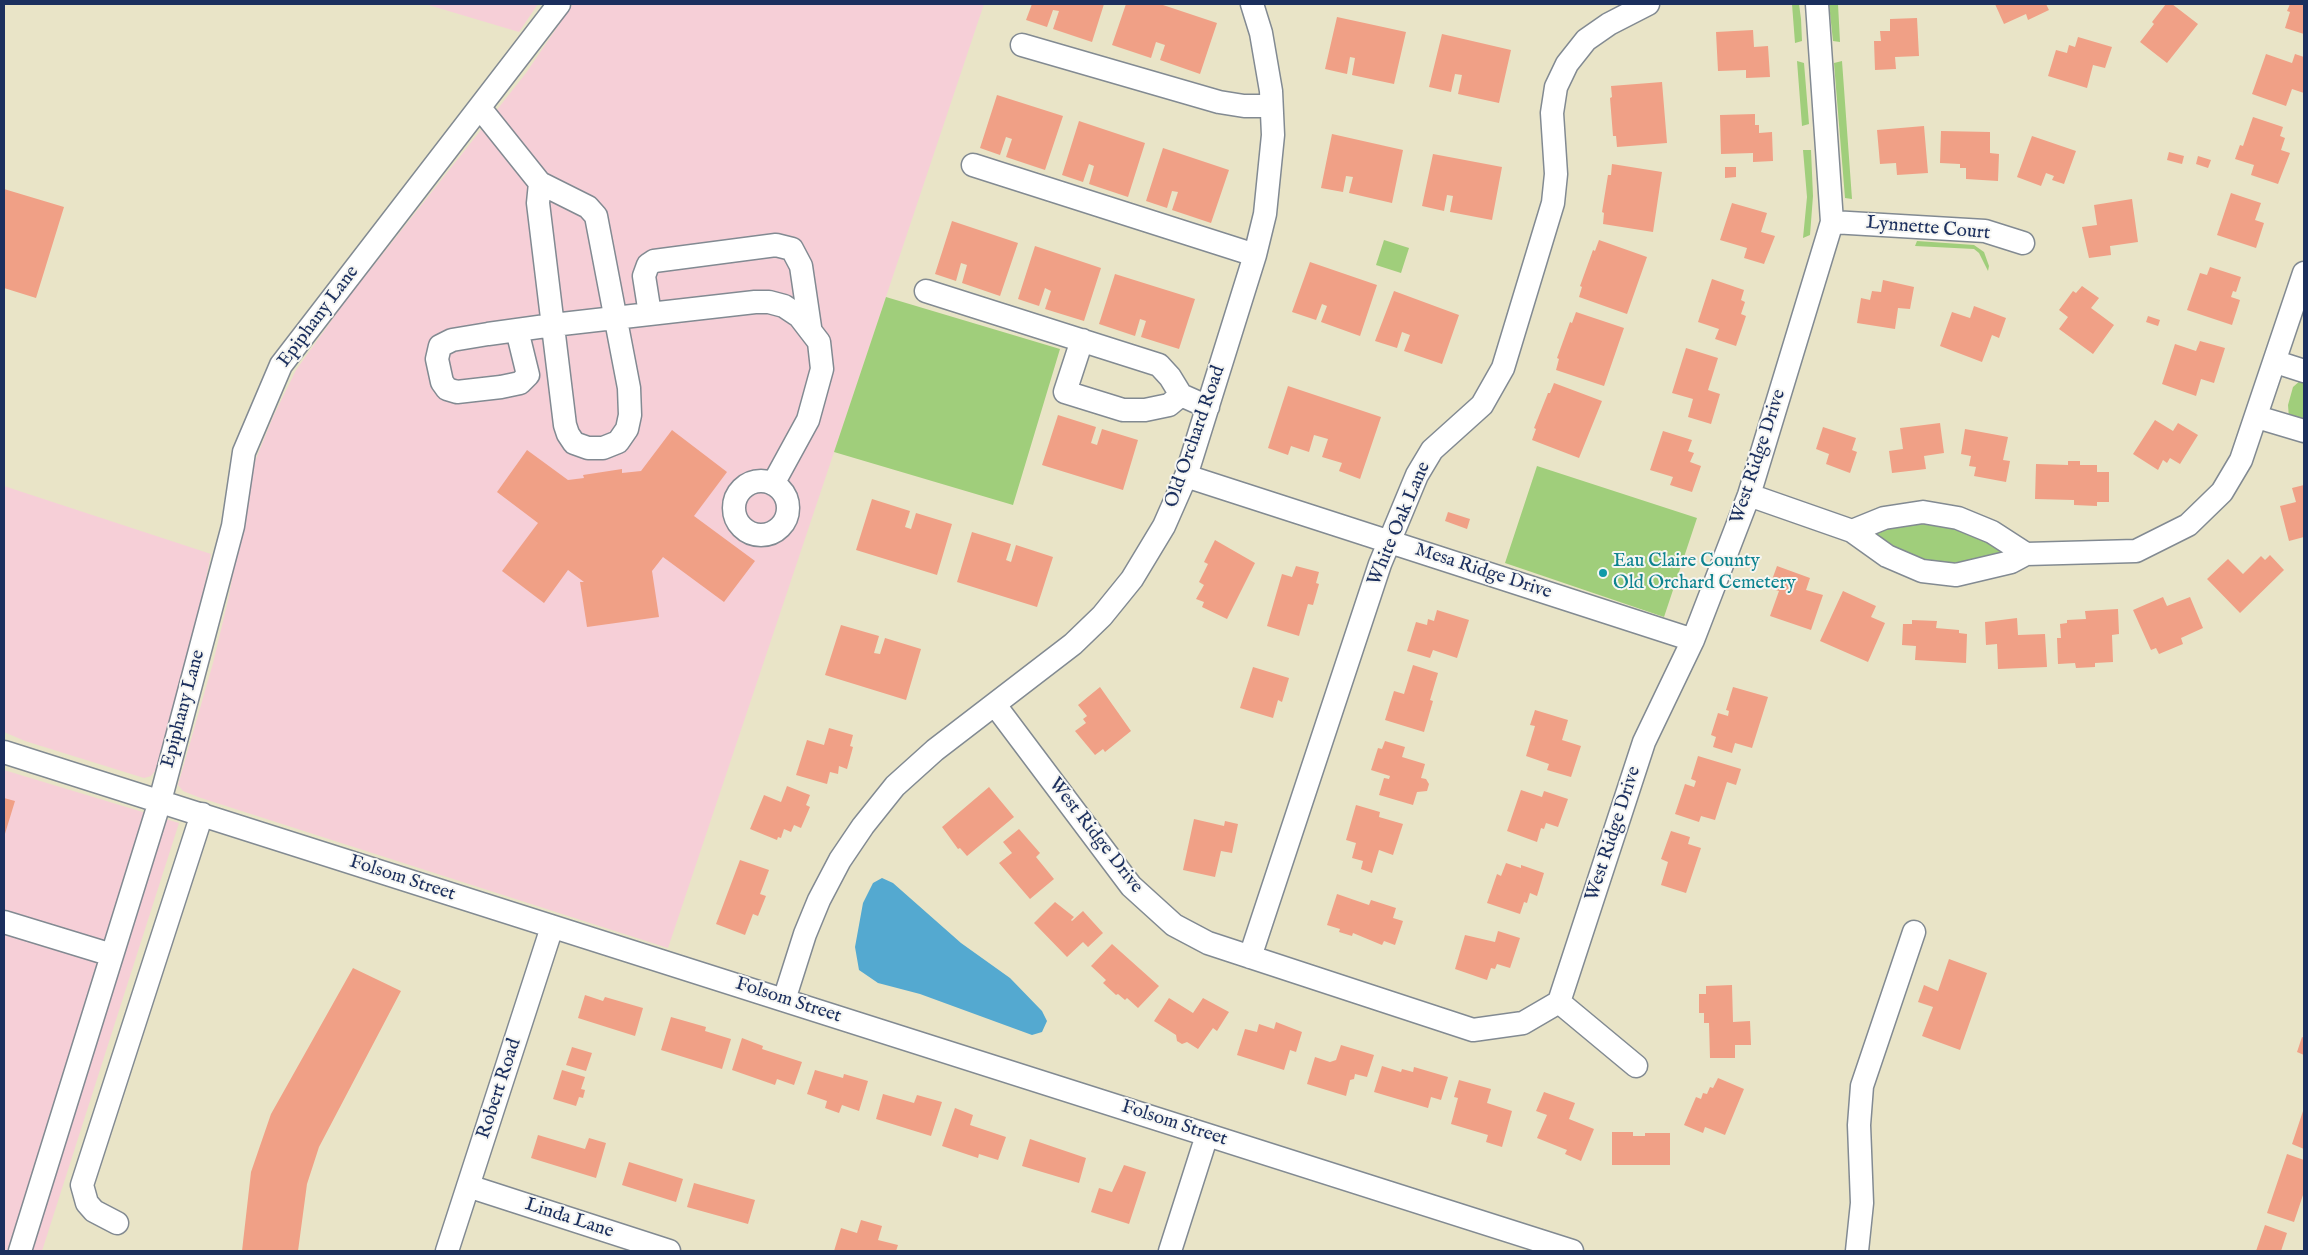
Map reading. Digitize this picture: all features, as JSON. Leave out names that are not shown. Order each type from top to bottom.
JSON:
[{"type":"street","name":"Epiphany Lane","points":[[20,1251],[160,801],[233,526],[244,452],[281,364],[559,4]]},
{"type":"street","name":"Old Orchard Road","points":[[784,1000],[804,934],[818,900],[840,860],[863,826],[895,786],[935,750],[1074,644],[1102,616],[1132,579],[1164,526],[1186,476],[1255,255],[1265,214],[1273,135],[1261,33],[1252,4]]},
{"type":"street","name":"White Oak Lane","points":[[1250,957],[1380,564],[1417,475],[1432,450],[1482,405],[1503,368],[1553,203],[1556,174],[1552,113],[1556,87],[1567,64],[1586,40],[1609,24],[1648,4]]},
{"type":"street","name":"West Ridge Drive","points":[[995,705],[1131,886],[1174,925],[1208,942],[1250,957],[1473,1030],[1523,1023],[1559,1002],[1644,742],[1693,640],[1749,495],[1832,222],[1817,4]]},
{"type":"street","points":[[1022,45],[1219,102],[1244,106],[1271,106]]},
{"type":"street","points":[[480,108],[540,183],[588,207],[596,216],[629,388],[630,415],[627,430],[618,442],[603,448],[588,448],[574,443],[568,434],[538,203],[540,183]]},
{"type":"street","points":[[973,165],[1255,255]]},
{"type":"street","name":"Lynnette Court","points":[[1832,222],[1985,231],[2023,244]]},
{"type":"street","points":[[650,314],[644,276],[648,265],[654,262],[776,245],[792,249],[801,266],[810,327]]},
{"type":"street","points":[[1749,495],[1852,531],[1887,556],[1922,570],[1956,575],[1996,567],[2026,554],[2136,551],[2188,525],[2222,492],[2241,460],[2276,362],[2304,273]]},
{"type":"street","points":[[926,291],[1159,364],[1182,396],[1208,407]]},
{"type":"street","points":[[517,330],[769,302],[784,306],[799,316],[810,327],[819,342],[822,369],[808,420],[773,484]]},
{"type":"street","points":[[1082,340],[1065,392],[1123,410],[1145,410],[1169,405],[1182,396]]},
{"type":"street","points":[[2276,362],[2304,371]]},
{"type":"street","points":[[2257,417],[2304,431]]},
{"type":"street","name":"Mesa Ridge Drive","points":[[1186,476],[1693,640]]},
{"type":"street","points":[[1852,531],[1884,518],[1923,512],[1958,518],[1992,532],[2026,554]]},
{"type":"street","name":"Folsom Street","points":[[4,752],[1572,1251]]},
{"type":"street","points":[[117,1223],[94,1211],[88,1203],[82,1185],[202,814]]},
{"type":"street","points":[[4,922],[112,955]]},
{"type":"street","name":"Robert Road","points":[[447,1251],[552,927]]},
{"type":"street","points":[[1857,1251],[1862,1203],[1858,1125],[1862,1086],[1914,932]]},
{"type":"street","points":[[1559,1002],[1636,1066]]},
{"type":"street","points":[[1170,1251],[1207,1135]]},
{"type":"street","name":"Linda Lane","points":[[468,1186],[669,1251]]},
{"type":"shaded area","points":[[425,4],[538,4],[519,32]]},
{"type":"shaded area","points":[[573,4],[984,4],[668,948],[198,797],[183,791],[178,785],[213,663],[229,596],[248,487],[255,461],[273,417],[296,370],[347,299],[526,73]]},
{"type":"shaded area","points":[[4,486],[211,554],[191,652],[160,758],[151,776],[144,778],[25,741],[4,732]]},
{"type":"shaded area","points":[[4,770],[179,823],[42,1251],[4,1251]]},
{"type":"green space","points":[[1792,4],[1799,4],[1801,19],[1802,41],[1795,43]]},
{"type":"green space","points":[[1829,4],[1838,4],[1840,42],[1833,41]]},
{"type":"green space","points":[[1797,61],[1804,63],[1809,124],[1802,126]]},
{"type":"green space","points":[[1842,61],[1852,199],[1845,198],[1834,63]]},
{"type":"green space","points":[[1803,150],[1811,150],[1813,196],[1810,235],[1803,238],[1807,197]]},
{"type":"green space","points":[[1384,240],[1409,248],[1401,273],[1376,265]]},
{"type":"green space","points":[[1917,241],[1974,245],[1984,252],[1989,266],[1988,271],[1979,253],[1974,249],[1915,246]]},
{"type":"green space","points":[[886,297],[1060,349],[1013,505],[834,452]]},
{"type":"green space","points":[[2301,380],[2304,381],[2304,422],[2289,418],[2288,405],[2293,387]]},
{"type":"green space","points":[[1537,466],[1697,518],[1664,617],[1505,563]]},
{"type":"green space","points":[[1919,520],[1961,528],[2004,551],[2002,556],[1961,565],[1925,564],[1873,537],[1875,529]]},
{"type":"water","points":[[882,878],[893,883],[961,943],[1010,978],[1042,1011],[1047,1021],[1042,1032],[1032,1035],[920,994],[878,983],[859,970],[855,947],[863,903],[873,883]]},
{"type":"building","points":[[1032,4],[1104,4],[1092,42],[1053,29],[1059,11],[1053,10],[1047,27],[1026,20]]},
{"type":"building","points":[[1126,4],[1160,4],[1217,23],[1200,74],[1160,60],[1165,45],[1156,42],[1151,58],[1112,45]]},
{"type":"building","points":[[1995,4],[2046,4],[2049,10],[2028,20],[2026,14],[2004,24]]},
{"type":"building","points":[[2166,4],[2172,4],[2198,24],[2167,63],[2140,42]]},
{"type":"building","points":[[2290,4],[2304,4],[2304,34],[2285,28],[2290,12],[2287,11]]},
{"type":"building","points":[[1337,17],[1406,32],[1394,84],[1352,75],[1355,58],[1350,57],[1347,74],[1325,69]]},
{"type":"building","points":[[1917,18],[1919,56],[1895,57],[1896,69],[1875,70],[1874,41],[1881,41],[1880,31],[1890,31],[1890,19]]},
{"type":"building","points":[[1753,30],[1754,47],[1768,46],[1770,77],[1746,78],[1746,70],[1718,71],[1716,32]]},
{"type":"building","points":[[1442,34],[1511,50],[1499,103],[1458,94],[1462,75],[1455,74],[1451,92],[1429,87]]},
{"type":"building","points":[[2078,37],[2112,47],[2105,68],[2093,65],[2087,88],[2048,76],[2056,50],[2067,53],[2069,45],[2075,47]]},
{"type":"building","points":[[2266,54],[2292,63],[2295,54],[2304,57],[2304,93],[2292,89],[2286,106],[2252,94]]},
{"type":"building","points":[[1662,82],[1667,143],[1617,147],[1616,136],[1613,136],[1611,86]]},
{"type":"building","points":[[997,95],[1063,116],[1045,170],[1006,157],[1012,139],[1006,137],[1000,155],[980,148]]},
{"type":"building","points":[[1755,114],[1755,125],[1759,125],[1759,133],[1772,132],[1773,161],[1753,162],[1753,153],[1721,154],[1720,115]]},
{"type":"building","points":[[2253,117],[2283,127],[2280,136],[2285,138],[2281,150],[2290,153],[2278,184],[2251,175],[2254,165],[2235,159],[2240,145],[2243,146]]},
{"type":"building","points":[[1079,121],[1145,143],[1128,197],[1089,184],[1094,166],[1089,164],[1083,182],[1062,175]]},
{"type":"building","points":[[1924,126],[1928,173],[1897,175],[1896,163],[1880,164],[1877,130]]},
{"type":"building","points":[[1941,131],[1990,132],[1990,153],[1999,154],[1998,181],[1966,179],[1966,168],[1960,168],[1960,164],[1940,163]]},
{"type":"building","points":[[1332,134],[1403,150],[1392,203],[1349,193],[1353,177],[1346,176],[1343,192],[1321,188]]},
{"type":"building","points":[[2032,136],[2076,151],[2064,184],[2052,180],[2054,176],[2046,173],[2041,186],[2017,177]]},
{"type":"building","points":[[1163,148],[1229,170],[1211,223],[1172,210],[1178,192],[1172,191],[1167,208],[1146,201]]},
{"type":"building","points":[[2169,152],[2184,156],[2182,164],[2167,160]]},
{"type":"building","points":[[1433,154],[1502,167],[1492,220],[1450,212],[1453,196],[1447,195],[1444,211],[1422,206]]},
{"type":"building","points":[[2198,156],[2211,160],[2208,168],[2196,164]]},
{"type":"building","points":[[1612,164],[1662,172],[1653,232],[1603,224],[1604,213],[1602,212],[1608,175],[1611,175]]},
{"type":"building","points":[[1725,167],[1736,167],[1736,177],[1725,178]]},
{"type":"building","points":[[4,189],[64,207],[36,298],[4,288]]},
{"type":"building","points":[[2231,193],[2261,203],[2255,220],[2264,223],[2256,248],[2217,235]]},
{"type":"building","points":[[2132,199],[2138,242],[2110,246],[2111,255],[2089,258],[2082,227],[2097,225],[2094,205]]},
{"type":"building","points":[[1732,203],[1767,213],[1761,232],[1775,236],[1764,264],[1744,258],[1747,248],[1720,240]]},
{"type":"building","points":[[952,221],[1018,243],[1000,296],[962,283],[967,265],[961,263],[956,281],[935,274]]},
{"type":"building","points":[[1599,240],[1647,257],[1627,314],[1579,297],[1582,287],[1580,286],[1593,250],[1595,251]]},
{"type":"building","points":[[1035,246],[1101,268],[1084,321],[1045,309],[1051,291],[1045,288],[1039,306],[1018,299]]},
{"type":"building","points":[[1310,262],[1377,285],[1360,336],[1321,322],[1327,306],[1322,304],[1316,320],[1292,312]]},
{"type":"building","points":[[2210,267],[2241,277],[2236,292],[2233,291],[2231,297],[2240,300],[2232,325],[2187,310],[2200,273],[2207,275]]},
{"type":"building","points":[[1115,274],[1195,299],[1179,349],[1141,337],[1146,321],[1140,319],[1135,336],[1099,324]]},
{"type":"building","points":[[1712,279],[1744,290],[1741,300],[1745,302],[1741,314],[1746,316],[1736,346],[1715,339],[1719,329],[1698,322]]},
{"type":"building","points":[[1883,280],[1914,287],[1910,309],[1898,308],[1895,329],[1857,323],[1861,298],[1870,300],[1872,291],[1881,292]]},
{"type":"building","points":[[2082,286],[2099,298],[2091,308],[2114,325],[2093,354],[2059,329],[2068,317],[2059,310],[2073,291],[2076,293]]},
{"type":"building","points":[[1394,291],[1459,315],[1442,364],[1404,351],[1410,335],[1402,332],[1397,348],[1375,341]]},
{"type":"building","points":[[1974,306],[2006,318],[1999,338],[1992,335],[1982,362],[1940,346],[1952,312],[1970,318]]},
{"type":"building","points":[[1576,312],[1624,328],[1604,386],[1556,370],[1559,359],[1557,358],[1570,322],[1572,323]]},
{"type":"building","points":[[2148,316],[2160,320],[2158,326],[2146,322]]},
{"type":"building","points":[[2200,341],[2225,348],[2214,383],[2201,379],[2196,396],[2162,384],[2175,344],[2196,351]]},
{"type":"building","points":[[1686,348],[1718,358],[1708,390],[1720,394],[1711,424],[1688,417],[1693,399],[1672,393]]},
{"type":"building","points":[[1554,383],[1602,401],[1579,458],[1532,440],[1536,429],[1534,428]]},
{"type":"building","points":[[1288,386],[1381,417],[1360,479],[1339,471],[1342,463],[1322,457],[1328,439],[1314,435],[1309,452],[1291,446],[1288,455],[1268,448]]},
{"type":"building","points":[[1058,415],[1096,427],[1091,443],[1097,445],[1102,429],[1138,440],[1123,490],[1042,465]]},
{"type":"building","points":[[2155,420],[2173,431],[2178,423],[2198,435],[2180,464],[2170,458],[2167,463],[2163,460],[2158,470],[2133,454]]},
{"type":"building","points":[[1940,423],[1944,453],[1924,456],[1926,469],[1892,473],[1889,451],[1903,449],[1900,428]]},
{"type":"building","points":[[1823,427],[1856,438],[1852,450],[1857,452],[1850,473],[1826,464],[1829,454],[1816,449]]},
{"type":"building","points":[[1965,429],[2008,437],[2003,460],[2010,461],[2006,482],[1974,476],[1976,467],[1969,466],[1971,456],[1961,454]]},
{"type":"building","points":[[672,430],[727,472],[694,516],[755,561],[724,602],[663,557],[652,571],[659,617],[587,627],[580,582],[584,582],[568,570],[544,603],[502,571],[538,523],[497,492],[527,450],[568,480],[584,478],[583,475],[622,469],[622,473],[641,471]]},
{"type":"building","points":[[1663,431],[1692,440],[1688,451],[1694,453],[1690,462],[1701,466],[1692,492],[1670,485],[1673,477],[1650,470]]},
{"type":"building","points":[[2068,461],[2080,461],[2080,465],[2097,465],[2097,472],[2109,472],[2109,502],[2097,502],[2097,506],[2074,505],[2074,500],[2035,499],[2036,464],[2068,465]]},
{"type":"building","points":[[2304,485],[2304,537],[2289,541],[2280,506],[2296,502],[2292,488]]},
{"type":"building","points":[[872,499],[910,511],[905,527],[911,529],[916,513],[952,524],[937,575],[856,550]]},
{"type":"building","points":[[1448,512],[1470,519],[1467,529],[1445,521]]},
{"type":"building","points":[[972,532],[1011,544],[1006,560],[1011,562],[1016,545],[1053,557],[1037,607],[957,582]]},
{"type":"building","points":[[1215,540],[1255,563],[1227,619],[1202,607],[1204,602],[1196,599],[1204,585],[1199,582],[1208,564],[1204,562]]},
{"type":"building","points":[[2270,555],[2284,570],[2240,613],[2207,579],[2228,559],[2243,574],[2261,556],[2265,560]]},
{"type":"building","points":[[1296,566],[1319,572],[1316,583],[1319,584],[1313,605],[1308,604],[1299,636],[1267,626],[1282,574],[1292,577]]},
{"type":"building","points":[[1777,566],[1810,578],[1806,590],[1823,595],[1811,630],[1770,616],[1779,591],[1769,588]]},
{"type":"building","points":[[1843,591],[1876,606],[1871,617],[1885,623],[1868,662],[1820,641]]},
{"type":"building","points":[[2163,597],[2167,606],[2190,597],[2203,628],[2181,638],[2183,644],[2159,654],[2156,648],[2151,650],[2133,610]]},
{"type":"building","points":[[2118,609],[2119,634],[2112,635],[2113,662],[2095,663],[2095,667],[2076,668],[2075,663],[2058,664],[2057,638],[2061,638],[2060,624],[2067,623],[2067,620],[2086,619],[2085,611]]},
{"type":"building","points":[[1437,610],[1469,620],[1457,658],[1433,650],[1430,658],[1407,651],[1416,622],[1427,625],[1428,619],[1434,621]]},
{"type":"building","points":[[2017,618],[2018,635],[2045,634],[2047,667],[1998,669],[1997,644],[1986,645],[1985,622]]},
{"type":"building","points":[[1912,620],[1937,621],[1936,628],[1959,630],[1959,633],[1967,634],[1966,663],[1915,660],[1916,646],[1902,645],[1903,624],[1912,624]]},
{"type":"building","points":[[841,625],[879,636],[874,653],[880,654],[885,638],[921,649],[906,700],[825,675]]},
{"type":"building","points":[[1413,665],[1438,673],[1430,700],[1433,701],[1424,732],[1385,720],[1394,691],[1404,694]]},
{"type":"building","points":[[1253,667],[1289,678],[1282,702],[1278,700],[1273,718],[1240,708]]},
{"type":"building","points":[[1100,687],[1131,731],[1105,752],[1103,749],[1095,755],[1075,731],[1086,723],[1083,719],[1087,716],[1078,705]]},
{"type":"building","points":[[1733,687],[1768,697],[1752,748],[1735,743],[1732,753],[1713,747],[1716,737],[1711,735],[1718,713],[1728,716],[1729,711],[1726,710]]},
{"type":"building","points":[[1535,710],[1568,720],[1562,740],[1581,746],[1571,777],[1547,770],[1549,764],[1526,756],[1535,726],[1530,725]]},
{"type":"building","points":[[829,728],[853,735],[850,746],[853,747],[847,769],[839,766],[838,774],[830,772],[827,784],[796,775],[807,740],[824,745]]},
{"type":"building","points":[[1385,741],[1405,747],[1402,757],[1425,764],[1421,778],[1426,779],[1429,784],[1427,791],[1417,792],[1413,805],[1379,795],[1384,778],[1389,779],[1390,776],[1371,770],[1378,748],[1382,749]]},
{"type":"building","points":[[1698,756],[1741,769],[1736,785],[1727,782],[1715,820],[1701,816],[1699,822],[1675,814],[1685,784],[1694,787],[1696,781],[1691,779]]},
{"type":"building","points":[[787,786],[810,795],[806,805],[810,807],[801,828],[794,825],[791,832],[784,829],[781,838],[778,837],[777,840],[750,829],[764,795],[781,802]]},
{"type":"building","points":[[989,787],[1014,817],[967,856],[960,848],[958,849],[942,827]]},
{"type":"building","points":[[1521,790],[1542,797],[1544,791],[1568,799],[1558,827],[1546,823],[1544,829],[1541,828],[1537,842],[1507,831]]},
{"type":"building","points":[[4,798],[15,801],[4,837]]},
{"type":"building","points":[[1356,805],[1380,812],[1379,817],[1403,824],[1393,855],[1379,850],[1372,873],[1361,869],[1363,861],[1352,858],[1356,843],[1346,840]]},
{"type":"building","points":[[1194,819],[1224,826],[1225,821],[1238,824],[1232,853],[1221,851],[1215,877],[1183,870]]},
{"type":"building","points":[[1019,829],[1040,853],[1036,857],[1054,879],[1030,899],[999,863],[1012,853],[1003,842]]},
{"type":"building","points":[[1671,831],[1690,837],[1688,844],[1701,848],[1686,893],[1661,885],[1668,862],[1661,859]]},
{"type":"building","points":[[740,860],[769,870],[760,894],[766,896],[758,916],[753,914],[745,935],[716,924]]},
{"type":"building","points":[[1506,863],[1521,868],[1521,865],[1544,873],[1537,896],[1530,893],[1527,903],[1524,902],[1520,914],[1487,903],[1497,874],[1501,876]]},
{"type":"building","points":[[1337,894],[1369,905],[1371,900],[1396,908],[1393,918],[1403,921],[1395,945],[1384,941],[1382,945],[1353,933],[1352,936],[1339,932],[1340,929],[1327,925]]},
{"type":"building","points":[[1055,902],[1074,917],[1072,921],[1083,911],[1103,933],[1088,947],[1083,942],[1067,957],[1034,923]]},
{"type":"building","points":[[1498,931],[1520,938],[1510,968],[1497,964],[1495,969],[1491,968],[1487,980],[1455,969],[1465,935],[1495,942]]},
{"type":"building","points":[[1112,944],[1159,986],[1138,1008],[1127,998],[1125,1000],[1118,994],[1116,995],[1103,983],[1106,980],[1091,966]]},
{"type":"building","points":[[1949,959],[1987,973],[1960,1050],[1922,1036],[1933,1007],[1918,1002],[1924,985],[1938,991]]},
{"type":"building","points":[[353,968],[401,991],[319,1147],[307,1184],[298,1251],[242,1251],[251,1172],[271,1114]]},
{"type":"building","points":[[1732,985],[1733,1022],[1750,1021],[1751,1045],[1735,1045],[1735,1058],[1710,1058],[1709,1023],[1704,1023],[1704,1013],[1699,1013],[1699,994],[1706,994],[1706,986]]},
{"type":"building","points":[[585,995],[603,1001],[605,997],[643,1008],[635,1036],[578,1018]]},
{"type":"building","points":[[1169,998],[1193,1013],[1203,998],[1229,1012],[1217,1031],[1213,1028],[1198,1049],[1187,1042],[1182,1044],[1177,1041],[1176,1035],[1154,1021]]},
{"type":"building","points":[[671,1017],[706,1027],[705,1031],[731,1039],[722,1069],[661,1050]]},
{"type":"building","points":[[1276,1022],[1302,1032],[1296,1052],[1290,1050],[1284,1070],[1237,1055],[1245,1029],[1257,1032],[1259,1024],[1274,1029]]},
{"type":"building","points":[[2302,1037],[2304,1038],[2304,1055],[2297,1052]]},
{"type":"building","points":[[742,1038],[763,1046],[762,1049],[802,1062],[794,1085],[777,1079],[775,1085],[732,1070]]},
{"type":"building","points":[[1341,1045],[1374,1055],[1367,1077],[1355,1074],[1354,1079],[1350,1080],[1346,1096],[1307,1084],[1315,1057],[1330,1062],[1336,1060]]},
{"type":"building","points":[[572,1047],[592,1053],[586,1071],[566,1065]]},
{"type":"building","points":[[1382,1066],[1401,1072],[1402,1069],[1413,1072],[1414,1067],[1448,1077],[1441,1100],[1431,1097],[1428,1108],[1374,1092]]},
{"type":"building","points":[[562,1070],[585,1077],[581,1089],[585,1090],[583,1098],[579,1097],[576,1106],[553,1099]]},
{"type":"building","points":[[815,1070],[843,1078],[844,1074],[868,1081],[859,1111],[842,1105],[839,1113],[825,1108],[827,1101],[807,1094]]},
{"type":"building","points":[[1718,1078],[1744,1089],[1725,1135],[1705,1127],[1703,1133],[1684,1125],[1696,1097],[1701,1099],[1703,1093],[1707,1094],[1710,1087],[1713,1088]]},
{"type":"building","points":[[1459,1080],[1491,1089],[1487,1103],[1512,1111],[1502,1147],[1486,1142],[1488,1135],[1451,1124],[1458,1098],[1454,1097]]},
{"type":"building","points":[[1544,1092],[1575,1103],[1569,1119],[1594,1129],[1581,1161],[1565,1154],[1567,1150],[1537,1138],[1547,1115],[1536,1111]]},
{"type":"building","points":[[883,1094],[914,1103],[917,1095],[942,1102],[931,1136],[876,1119]]},
{"type":"building","points":[[955,1108],[973,1115],[970,1125],[1006,1137],[998,1160],[979,1154],[978,1158],[942,1146]]},
{"type":"building","points":[[2304,1108],[2304,1149],[2292,1144]]},
{"type":"building","points":[[1612,1132],[1633,1132],[1633,1136],[1645,1136],[1645,1133],[1670,1133],[1670,1165],[1612,1165]]},
{"type":"building","points":[[538,1135],[585,1149],[589,1138],[606,1143],[596,1178],[531,1158]]},
{"type":"building","points":[[1030,1139],[1086,1158],[1079,1183],[1022,1166]]},
{"type":"building","points":[[2287,1154],[2304,1160],[2304,1192],[2294,1222],[2267,1213]]},
{"type":"building","points":[[629,1162],[683,1179],[676,1202],[622,1185]]},
{"type":"building","points":[[1124,1165],[1146,1172],[1129,1224],[1091,1212],[1099,1188],[1112,1192]]},
{"type":"building","points":[[694,1183],[755,1200],[748,1224],[687,1207]]},
{"type":"building","points":[[861,1220],[882,1226],[878,1240],[898,1245],[896,1251],[834,1251],[841,1228],[857,1233]]},
{"type":"building","points":[[2265,1225],[2287,1233],[2281,1251],[2256,1251]]},
{"type":"place","name":"Eau Claire County Old Orchard Cemetery","points":[[1603,573]]}]
